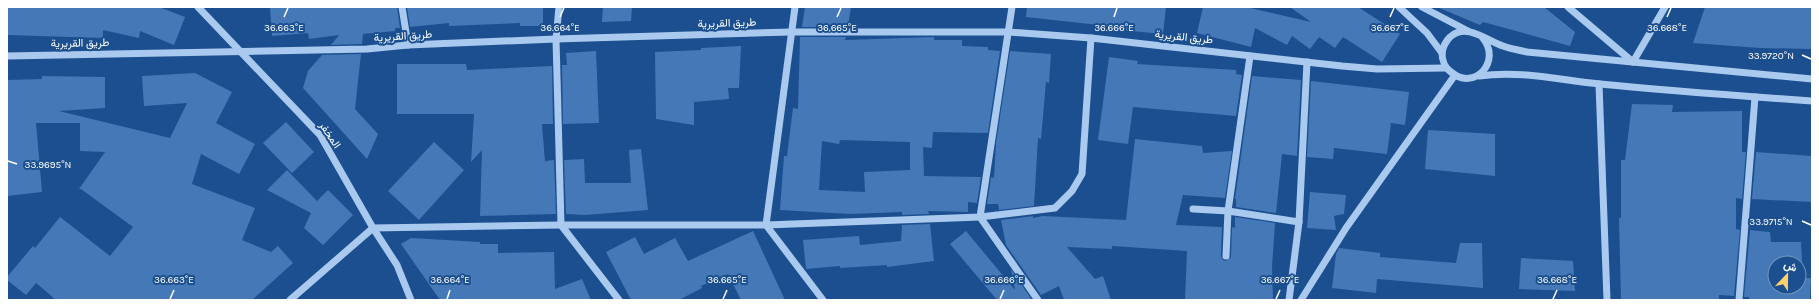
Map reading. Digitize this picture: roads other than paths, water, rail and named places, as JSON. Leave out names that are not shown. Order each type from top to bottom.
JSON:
[{"type":"street","name":"المخفر","points":[[198,7],[320,135],[396,265],[411,300]]},
{"type":"street","points":[[402,7],[408,45]]},
{"type":"street","points":[[559,7],[556,39],[561,225],[619,300]]},
{"type":"street","points":[[795,7],[790,32],[766,225],[824,300]]},
{"type":"street","points":[[1012,7],[980,217],[1038,300]]},
{"type":"street","points":[[1400,7],[1427,33],[1442,53],[1446,68],[1462,78],[1516,74],[1599,84],[1812,101]]},
{"type":"street","points":[[1422,7],[1468,31],[1504,47],[1527,52],[1812,79]]},
{"type":"street","points":[[1568,7],[1632,62]]},
{"type":"street","points":[[1632,62],[1665,7]]},
{"type":"street","points":[[1442,53],[1450,37],[1462,31],[1468,31]]},
{"type":"street","name":"طريق القريرية","points":[[7,56],[367,49],[408,45],[556,39],[790,32],[1008,32],[1091,38],[1377,69],[1446,68]]},
{"type":"street","points":[[1477,76],[1482,72],[1489,61],[1489,48],[1482,37]]},
{"type":"street","points":[[290,300],[373,228],[561,225],[766,225],[980,217],[1055,208],[1072,191],[1082,174],[1091,38]]},
{"type":"street","points":[[1226,256],[1228,212],[1250,56]]},
{"type":"street","points":[[1289,300],[1299,222],[1307,62]]},
{"type":"street","points":[[1301,300],[1346,228],[1455,75]]},
{"type":"street","points":[[1599,84],[1607,300]]},
{"type":"street","points":[[1739,300],[1755,97]]},
{"type":"street","points":[[1193,209],[1228,212],[1299,222]]}]
